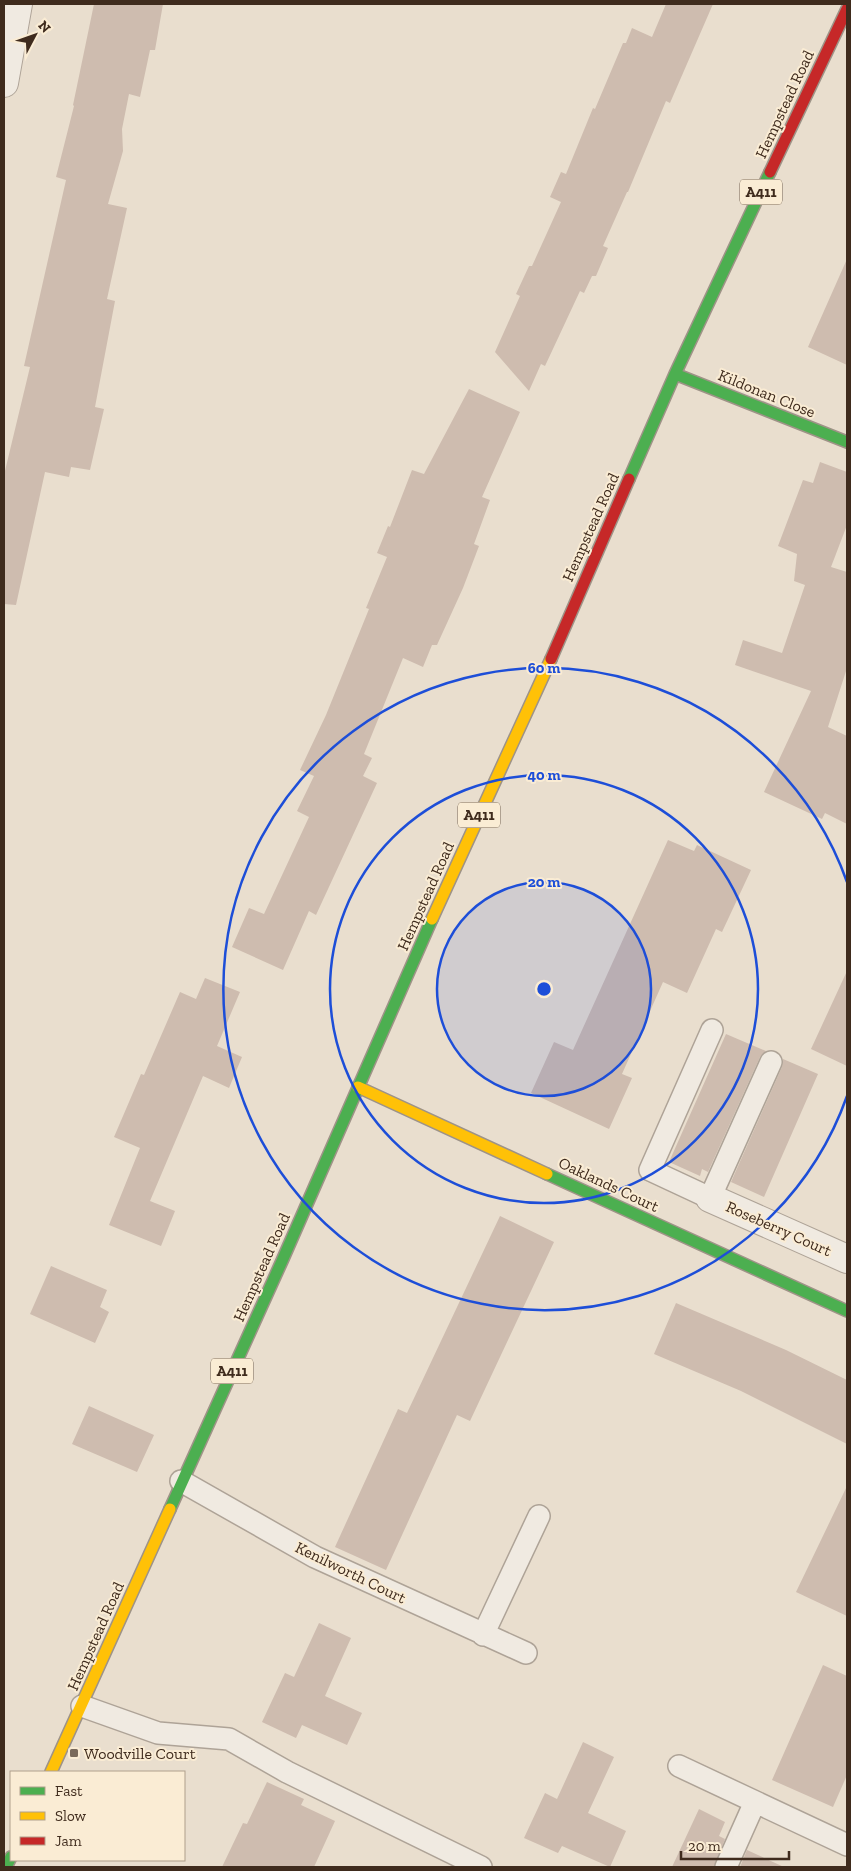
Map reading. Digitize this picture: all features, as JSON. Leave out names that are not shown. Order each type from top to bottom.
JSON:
[{"type":"main road","name":"Hempstead Road","points":[[51,1771],[543,677],[674,374],[847,9]]},
{"type":"main road","name":"Kildonan Close","points":[[674,374],[847,442]]},
{"type":"main road","name":"Oaklands Court","points":[[358,1087],[847,1311]]},
{"type":"street","points":[[4,83],[18,4]]},
{"type":"street","name":"Roseberry Court","points":[[710,1198],[847,1259]]},
{"type":"lane","points":[[712,1030],[650,1170],[710,1198],[771,1062]]},
{"type":"lane","name":"Kenilworth Court","points":[[181,1481],[315,1558],[526,1653]]},
{"type":"lane","points":[[483,1635],[539,1516]]},
{"type":"lane","points":[[82,1706],[158,1733],[229,1739],[286,1772],[481,1867]]},
{"type":"lane","points":[[679,1766],[847,1845]]},
{"type":"lane","points":[[726,1867],[755,1802]]},
{"type":"building","points":[[94,4],[163,4],[155,50],[150,50],[140,97],[129,94],[122,129],[123,151],[108,204],[127,208],[107,299],[115,301],[95,407],[104,409],[90,470],[71,467],[69,477],[45,472],[16,605],[4,604],[4,475],[30,367],[24,366],[66,180],[56,177],[74,106]]},
{"type":"building","points":[[666,4],[713,4],[670,103],[666,101],[603,246],[608,248],[596,276],[592,276],[584,293],[580,291],[545,366],[541,364],[529,391],[495,352],[520,296],[516,294],[529,266],[532,266],[561,202],[550,197],[561,172],[566,174],[593,108],[595,109],[623,43],[626,43],[632,28],[652,37]]},
{"type":"building","points":[[847,259],[847,365],[808,347]]},
{"type":"building","points":[[469,389],[520,412],[482,497],[490,500],[474,544],[479,546],[463,588],[437,645],[432,645],[423,667],[403,658],[364,754],[372,758],[363,776],[377,783],[316,915],[309,911],[283,970],[232,947],[249,908],[264,914],[309,817],[297,811],[314,776],[300,770],[326,715],[369,609],[366,608],[387,557],[377,553],[388,526],[390,527],[412,470],[424,474]]},
{"type":"building","points":[[820,462],[847,472],[847,525],[831,567],[847,572],[847,668],[828,727],[847,736],[847,824],[825,813],[822,819],[764,792],[811,691],[735,665],[743,640],[782,653],[805,585],[794,581],[797,554],[778,546],[803,480],[813,483]]},
{"type":"building","points":[[668,840],[694,851],[697,845],[751,870],[722,932],[716,929],[687,993],[663,982],[622,1074],[632,1078],[609,1129],[531,1093],[554,1042],[573,1050]]},
{"type":"building","points":[[847,971],[847,1066],[811,1049]]},
{"type":"building","points":[[205,978],[240,992],[217,1046],[242,1057],[229,1088],[203,1076],[150,1201],[175,1211],[161,1246],[109,1225],[140,1148],[114,1137],[141,1074],[144,1075],[180,992],[196,999]]},
{"type":"building","points":[[726,1034],[766,1051],[760,1057],[708,1172],[702,1169],[700,1176],[669,1162]]},
{"type":"building","points":[[783,1059],[818,1074],[764,1197],[731,1182],[782,1067]]},
{"type":"building","points":[[500,1216],[554,1242],[470,1421],[457,1415],[386,1570],[335,1547],[398,1409],[407,1413]]},
{"type":"building","points":[[51,1266],[107,1290],[100,1307],[109,1312],[95,1343],[30,1314]]},
{"type":"building","points":[[676,1303],[786,1350],[847,1380],[847,1444],[741,1391],[654,1354]]},
{"type":"building","points":[[89,1406],[154,1435],[137,1472],[72,1444]]},
{"type":"building","points":[[847,1486],[847,1616],[796,1592]]},
{"type":"building","points":[[319,1623],[351,1638],[325,1696],[362,1713],[347,1745],[302,1725],[296,1738],[262,1722],[285,1673],[294,1677]]},
{"type":"building","points":[[823,1665],[847,1676],[847,1775],[833,1807],[772,1780]]},
{"type":"building","points":[[583,1742],[614,1757],[588,1813],[626,1831],[610,1867],[562,1846],[558,1853],[524,1838],[545,1793],[557,1799]]},
{"type":"building","points":[[267,1782],[304,1799],[301,1805],[335,1821],[314,1867],[222,1867],[243,1823],[247,1824]]},
{"type":"building","points":[[699,1809],[725,1822],[719,1836],[725,1839],[714,1867],[672,1867]]},
{"type":"building","points":[[747,1850],[784,1867],[740,1867]]},
{"type":"traffic: fast","points":[[629,479],[675,374],[770,172]]},
{"type":"traffic: fast","points":[[675,374],[847,442]]},
{"type":"traffic: fast","points":[[170,1509],[282,1261],[432,919]]},
{"type":"traffic: fast","points":[[547,1174],[847,1311]]},
{"type":"traffic: fast","points":[[6,1867],[10,1859]]},
{"type":"traffic: slow","points":[[432,919],[551,659]]},
{"type":"traffic: slow","points":[[358,1087],[547,1174]]},
{"type":"traffic: slow","points":[[51,1771],[170,1509]]},
{"type":"traffic: jam","points":[[770,172],[847,9]]},
{"type":"traffic: jam","points":[[551,659],[629,479]]},
{"type":"place","name":"Woodville Court","points":[[74,1753]]}]
